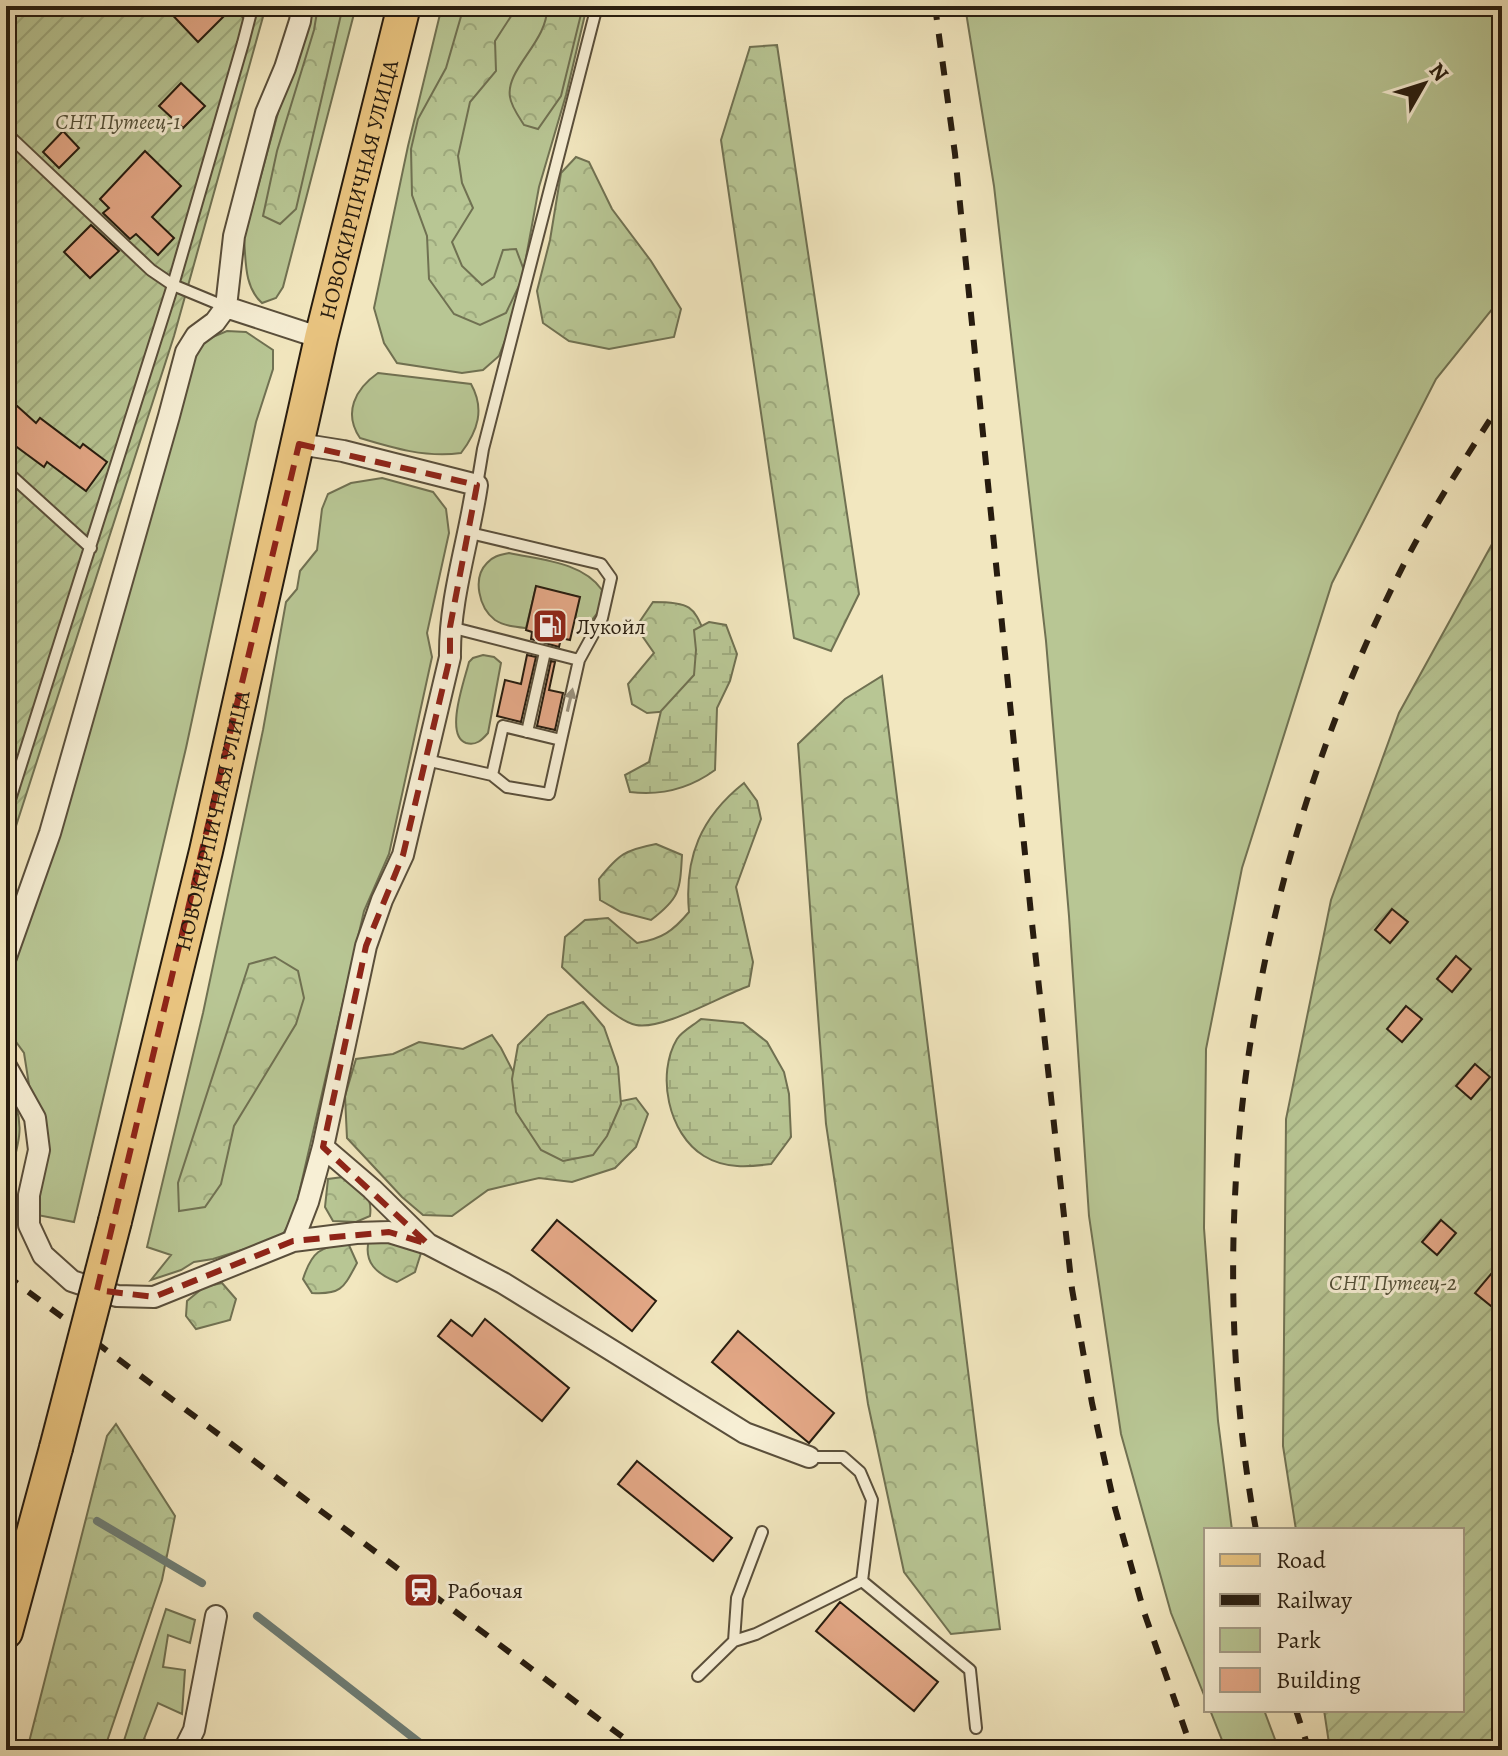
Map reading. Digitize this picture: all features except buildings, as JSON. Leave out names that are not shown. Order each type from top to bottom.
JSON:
[{"type":"main road","name":"НОВОКИРПИЧНАЯ УЛИЦА","points":[[6,1632],[115,1221],[206,851],[321,338],[404,6]]},
{"type":"street","points":[[6,957],[54,818],[186,352],[196,336],[215,322],[226,307],[234,236],[266,113],[285,68],[302,6]]},
{"type":"street","points":[[226,307],[321,338]]},
{"type":"street","points":[[293,1241],[308,1202],[323,1147],[366,946],[382,900],[403,855],[450,657],[450,627],[477,485],[343,451],[299,444]]},
{"type":"street","points":[[6,1066],[35,1118],[39,1150],[29,1195],[29,1225],[43,1255],[72,1281],[117,1296],[154,1297],[293,1241],[389,1232],[428,1244],[503,1283],[745,1433],[809,1457]]},
{"type":"street","points":[[323,1147],[428,1244]]},
{"type":"street","points":[[184,1750],[194,1730],[216,1616]]},
{"type":"lane","points":[[6,812],[10,785],[91,548],[173,285],[250,16],[240,6]]},
{"type":"lane","points":[[477,485],[483,449],[597,6]]},
{"type":"lane","points":[[6,133],[151,270],[173,285],[226,307]]},
{"type":"lane","points":[[6,471],[91,548]]},
{"type":"lane","points":[[426,760],[492,775],[507,787],[549,794],[579,660],[602,618],[611,578],[601,564],[470,533]]},
{"type":"lane","points":[[450,627],[579,660]]},
{"type":"lane","points":[[527,732],[545,652]]},
{"type":"lane","points":[[492,775],[503,726],[561,740]]},
{"type":"lane","points":[[809,1457],[843,1457],[860,1472],[872,1500],[862,1581]]},
{"type":"lane","points":[[734,1641],[737,1598],[762,1532]]},
{"type":"lane","points":[[698,1676],[734,1641],[756,1634],[862,1581]]},
{"type":"lane","points":[[862,1581],[970,1670],[976,1728]]},
{"type":"highlighted area","points":[[299,444],[477,485],[450,627],[450,657],[403,855],[366,946],[323,1147],[428,1244],[389,1232],[293,1241],[154,1297],[97,1290]]},
{"type":"green space","name":"СНТ Путеец-1","points":[[6,6],[266,6],[174,336],[6,857]]},
{"type":"green space","points":[[307,6],[356,6],[283,287],[276,298],[262,303],[249,281],[244,238]]},
{"type":"green space","points":[[318,6],[343,6],[296,209],[280,224],[263,216],[277,151],[314,30]]},
{"type":"green space","points":[[442,6],[587,6],[566,95],[539,187],[516,312],[499,356],[483,370],[462,373],[397,363],[384,343],[374,308],[408,146]]},
{"type":"green space","points":[[464,6],[514,6],[515,10],[495,41],[496,71],[470,102],[458,156],[462,183],[473,208],[452,242],[462,266],[482,285],[494,277],[503,250],[516,249],[525,273],[506,313],[480,325],[454,314],[429,279],[427,236],[412,195],[411,149],[418,119],[446,68]]},
{"type":"green space","points":[[547,6],[583,6],[561,96],[538,129],[524,125],[512,104],[510,86],[541,31]]},
{"type":"green space","points":[[965,6],[1494,6],[1502,12],[1502,297],[1436,379],[1332,583],[1242,868],[1206,1049],[1204,1228],[1218,1421],[1232,1528],[1204,1528],[1204,1695],[1171,1613],[1121,1434],[1089,1216],[1069,916],[1046,641],[994,186]]},
{"type":"green space","points":[[777,45],[859,594],[831,651],[794,638],[721,140],[750,47]]},
{"type":"green space","points":[[576,157],[589,162],[612,209],[651,261],[681,309],[674,337],[609,349],[569,341],[543,323],[537,291],[550,240],[561,173]]},
{"type":"green space","points":[[227,331],[246,332],[273,350],[273,369],[256,422],[186,748],[74,1222],[32,1214],[30,1091],[24,1053],[6,1028],[6,973],[82,759],[190,358],[203,341]]},
{"type":"green space","points":[[378,373],[471,384],[478,402],[478,420],[461,453],[422,453],[360,438],[352,420],[354,402],[363,386]]},
{"type":"green space","points":[[382,478],[433,492],[446,509],[449,533],[427,633],[432,657],[389,854],[364,911],[294,1215],[283,1234],[261,1244],[194,1262],[151,1280],[171,1255],[147,1247],[203,1013],[263,730],[286,602],[297,589],[300,571],[317,550],[322,509],[328,494],[351,483]]},
{"type":"green space","name":"СНТ Путеец-2","points":[[1502,526],[1502,1750],[1330,1750],[1324,1712],[1464,1712],[1464,1528],[1296,1528],[1283,1446],[1286,1119],[1331,900],[1399,713]]},
{"type":"green space","points":[[509,553],[560,564],[584,573],[602,590],[599,611],[591,621],[575,618],[579,597],[536,587],[526,628],[495,620],[481,601],[480,577],[489,561]]},
{"type":"green space","points":[[653,602],[679,604],[692,610],[711,647],[682,710],[647,713],[632,704],[628,684],[654,653],[636,627]]},
{"type":"green space","points":[[709,622],[726,625],[737,654],[730,681],[717,708],[715,770],[675,790],[630,792],[625,775],[649,762],[661,711],[694,675],[694,630]]},
{"type":"green space","points":[[483,655],[494,657],[501,663],[488,733],[478,742],[470,744],[460,738],[456,718],[469,662]]},
{"type":"green space","points":[[882,676],[1000,1629],[951,1634],[904,1572],[868,1404],[826,1124],[798,744],[845,699]]},
{"type":"green space","points":[[744,783],[757,801],[761,819],[736,887],[753,962],[749,986],[661,1022],[636,1025],[627,1022],[597,1000],[562,967],[565,937],[585,920],[608,918],[637,943],[672,929],[689,912],[689,873],[698,840],[717,810]]},
{"type":"green space","points":[[656,844],[682,855],[679,886],[668,906],[651,920],[621,912],[600,900],[599,879],[612,864],[623,854]]},
{"type":"green space","points":[[275,957],[298,971],[304,998],[296,1024],[234,1126],[221,1184],[205,1207],[179,1211],[178,1183],[249,964]]},
{"type":"green space","points":[[583,1002],[604,1027],[618,1067],[621,1104],[607,1136],[593,1155],[563,1161],[541,1150],[516,1112],[512,1079],[518,1045],[548,1015]]},
{"type":"green space","points":[[701,1019],[743,1023],[767,1042],[784,1072],[789,1094],[791,1137],[771,1164],[737,1166],[712,1160],[692,1146],[674,1119],[667,1086],[671,1053],[679,1036]]},
{"type":"green space","points":[[492,1035],[524,1093],[612,1103],[636,1098],[648,1114],[636,1147],[615,1168],[572,1182],[539,1178],[488,1190],[452,1216],[423,1215],[347,1138],[345,1096],[356,1059],[393,1054],[419,1042],[463,1049]]},
{"type":"green space","points":[[6,1088],[18,1112],[19,1136],[6,1186]]},
{"type":"green space","points":[[343,1177],[368,1196],[370,1216],[356,1222],[333,1221],[325,1207],[328,1179]]},
{"type":"green space","points":[[409,1233],[421,1253],[415,1272],[397,1282],[373,1266],[368,1255],[369,1239]]},
{"type":"green space","points":[[348,1243],[357,1263],[345,1284],[330,1293],[312,1293],[303,1279],[314,1256],[330,1246]]},
{"type":"green space","points":[[222,1283],[236,1299],[230,1320],[196,1329],[186,1316],[187,1301],[204,1287]]},
{"type":"green space","points":[[116,1424],[175,1516],[162,1580],[104,1750],[27,1750],[107,1436]]},
{"type":"green space","points":[[166,1609],[195,1620],[190,1643],[168,1635],[163,1667],[185,1670],[182,1714],[158,1703],[144,1739],[165,1750],[121,1750]]},
{"type":"green space","points":[[1211,1712],[1265,1712],[1279,1750],[1226,1750]]},
{"type":"waterway","points":[[97,1521],[202,1583]]},
{"type":"waterway","points":[[257,1616],[429,1750]]},
{"type":"railway","points":[[935,6],[955,154],[1072,1289],[1115,1508],[1144,1612],[1192,1750]]},
{"type":"railway","points":[[1256,1528],[1239,1407],[1233,1282],[1237,1158],[1252,1034],[1276,912],[1310,792],[1353,675],[1416,541],[1502,401]]},
{"type":"railway","points":[[6,1275],[640,1750]]},
{"type":"railway","points":[[1297,1712],[1309,1750]]},
{"type":"place","name":"Лукойл","points":[[550,626]]},
{"type":"place","name":"Рабочая","points":[[421,1590]]}]
